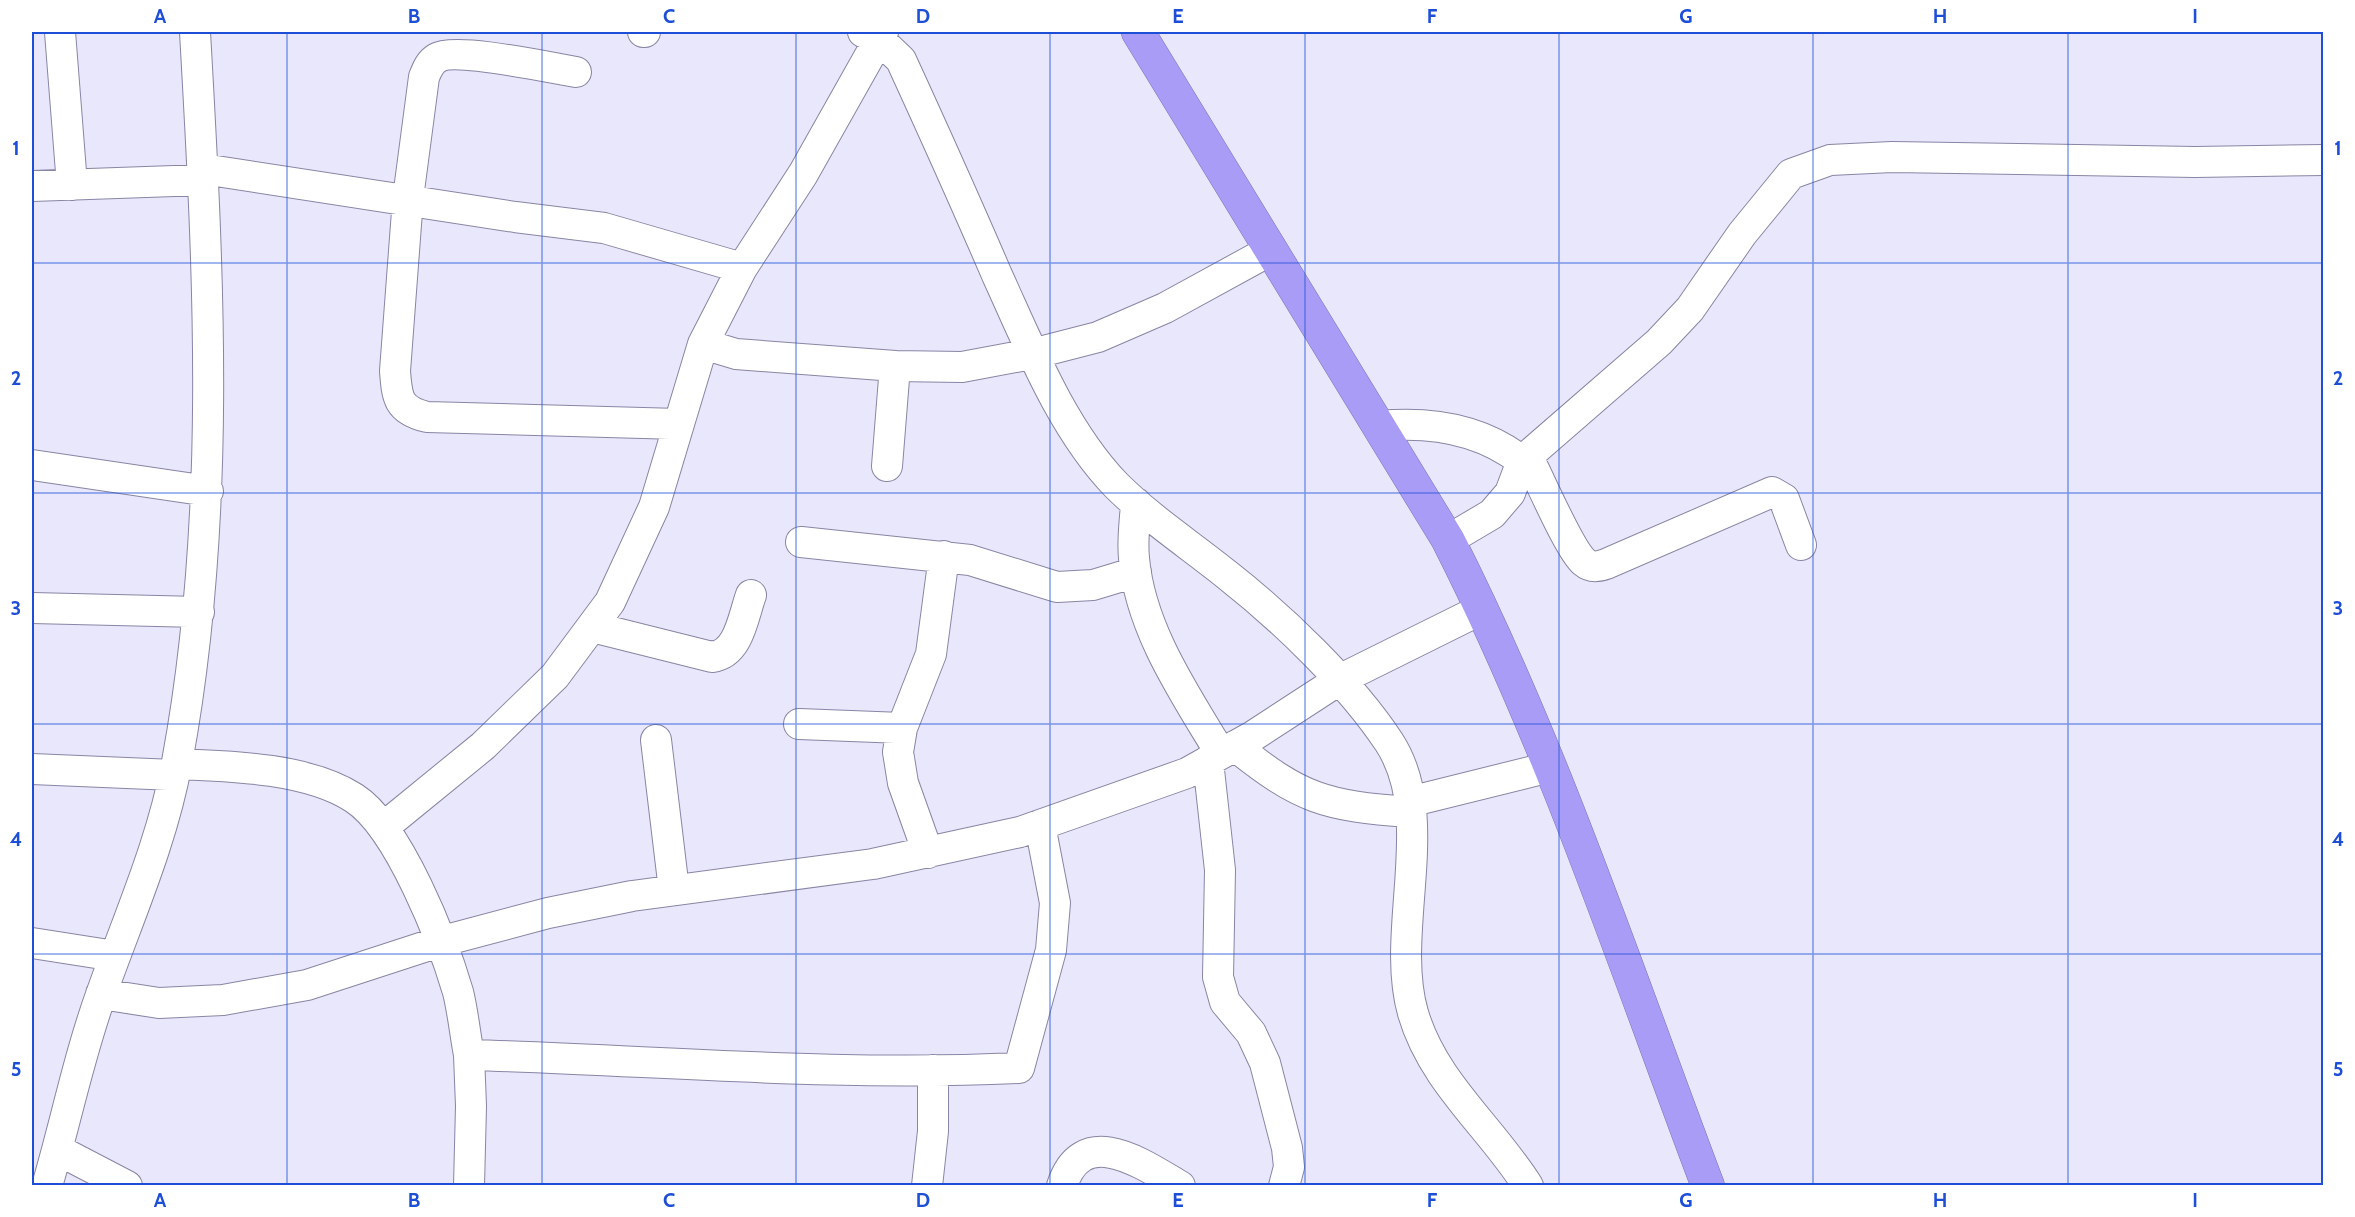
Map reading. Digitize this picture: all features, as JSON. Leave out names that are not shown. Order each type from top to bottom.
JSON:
[{"type":"highway","points":[[1145,34],[1271,250],[1448,540],[1482,609],[1531,715],[1708,1185]]},
{"type":"street","points":[[60,32],[72,185]]},
{"type":"street","points":[[47,1185],[77,1071],[101,994],[156,850],[175,770],[199,612],[208,491],[210,382],[203,175],[195,32]]},
{"type":"street","points":[[385,826],[483,746],[555,676],[610,602],[654,507],[703,344],[742,268],[803,174],[875,34],[901,60],[1032,354],[1080,439],[1115,483],[1136,503],[1230,577],[1279,620],[1339,680],[1391,744],[1407,786],[1412,835],[1406,974],[1413,1014],[1432,1060],[1464,1106],[1509,1155],[1528,1185]]},
{"type":"street","points":[[576,72],[457,54],[436,58],[428,66],[424,77],[408,198],[395,371],[397,392],[402,405],[411,413],[427,417],[679,424]]},
{"type":"street","points":[[1448,540],[1492,514],[1510,493],[1525,459],[1659,342],[1690,309],[1742,234],[1791,174],[1830,160],[1892,157],[2195,162],[2324,160]]},
{"type":"street","points":[[32,186],[203,175],[408,198],[515,217],[604,228],[742,268]]},
{"type":"street","points":[[703,344],[736,354],[895,366],[962,367],[1032,354],[1098,337],[1146,316],[1271,250]]},
{"type":"street","points":[[886,466],[895,366]]},
{"type":"street","points":[[1379,426],[1417,424],[1481,436],[1525,459],[1576,551],[1590,565],[1597,567],[1772,492],[1784,499],[1801,545]]},
{"type":"street","points":[[32,465],[208,491]]},
{"type":"street","points":[[1136,503],[1133,556],[1162,655],[1221,754],[1218,977],[1225,1002],[1251,1033],[1265,1063],[1287,1148],[1289,1167],[1284,1185]]},
{"type":"street","points":[[801,542],[944,556],[991,564],[1058,587],[1093,585],[1136,572]]},
{"type":"street","points":[[928,853],[899,766],[898,752],[902,728],[931,654],[944,556]]},
{"type":"street","points":[[592,627],[712,657],[721,656],[728,653],[733,645],[751,595]]},
{"type":"street","points":[[32,608],[199,612]]},
{"type":"street","points":[[101,994],[159,1003],[224,1000],[306,985],[439,942],[548,913],[632,896],[873,864],[1040,825],[1186,773],[1221,754],[1339,680],[1482,609]]},
{"type":"street","points":[[799,723],[902,728]]},
{"type":"street","points":[[656,740],[674,890]]},
{"type":"street","points":[[1221,754],[1321,800],[1358,808],[1409,807],[1550,767]]},
{"type":"street","points":[[32,769],[175,770],[247,767],[312,780],[354,798],[385,826],[413,877],[458,993],[469,1055],[471,1106],[468,1185]]},
{"type":"street","points":[[469,1055],[771,1067],[933,1070],[1019,1068],[1051,950],[1055,903],[1040,825]]},
{"type":"street","points":[[32,943],[115,956]]},
{"type":"street","points":[[927,1185],[933,1131],[933,1070]]},
{"type":"street","points":[[58,1150],[127,1185]]},
{"type":"street","points":[[1062,1185],[1071,1168],[1081,1158],[1103,1151],[1131,1157],[1180,1185]]}]
